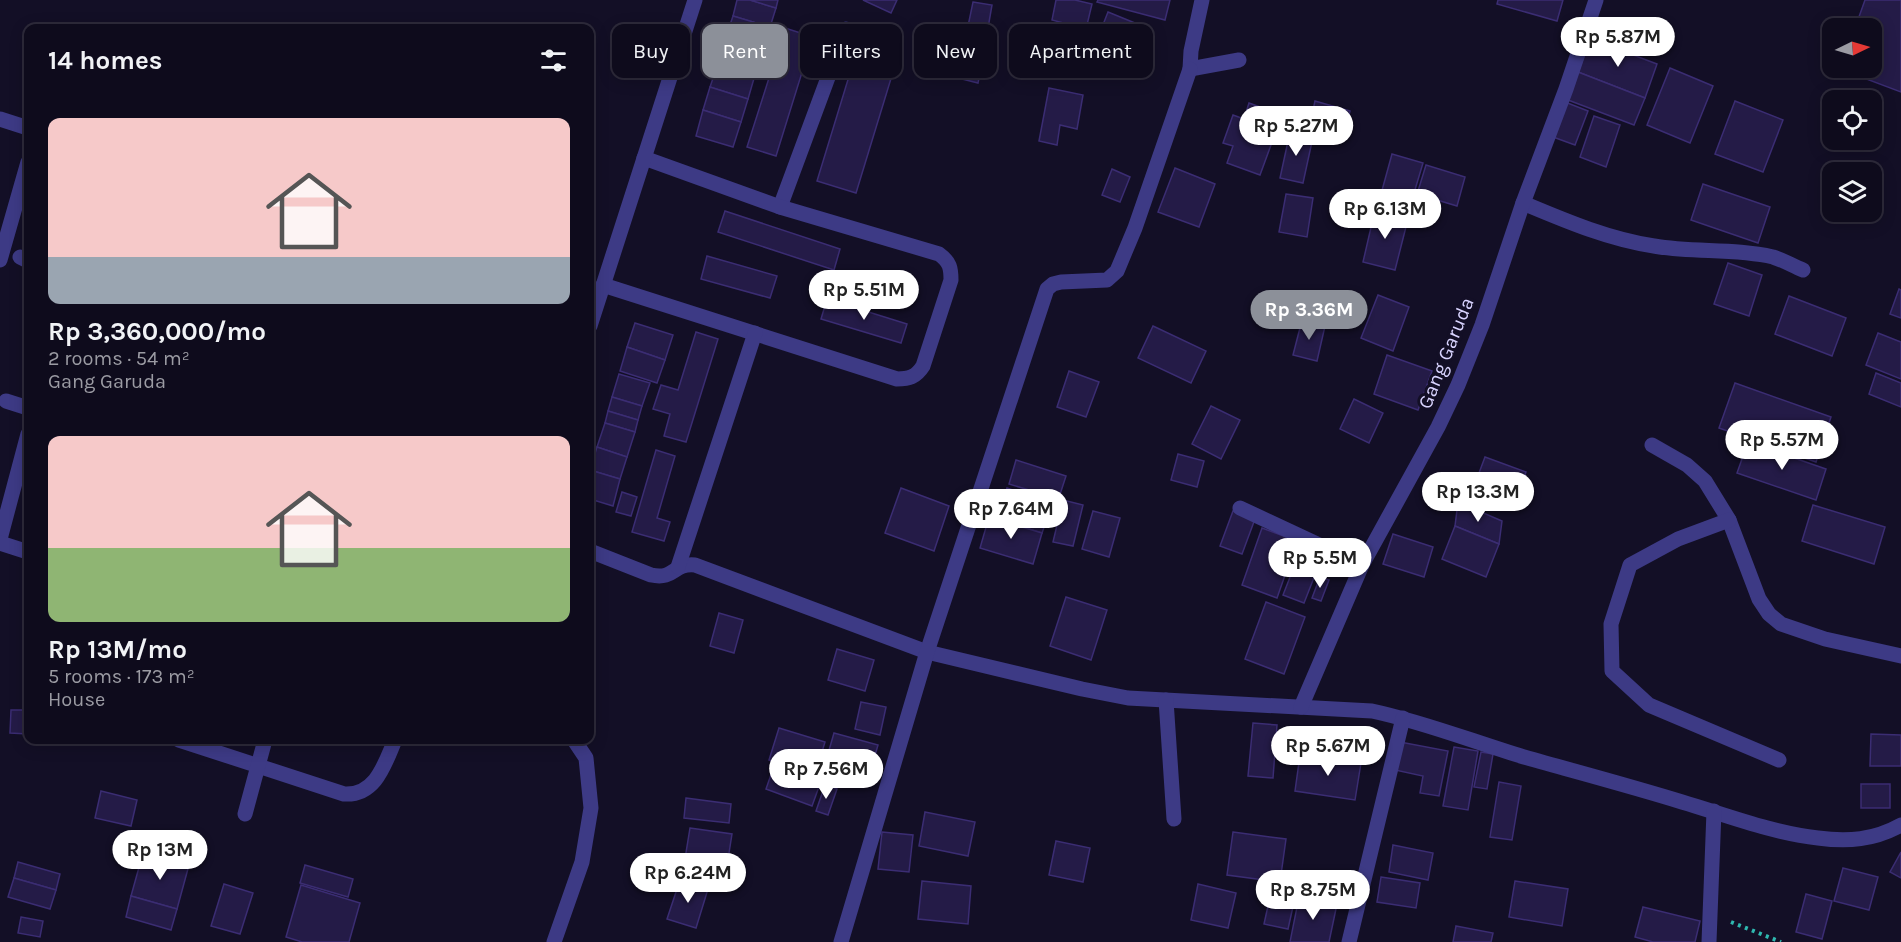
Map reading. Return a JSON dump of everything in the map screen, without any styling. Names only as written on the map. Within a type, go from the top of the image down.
[{"type":"street","points":[[594,313],[695,0]]},
{"type":"street","points":[[841,942],[927,652],[1047,289],[1061,282],[1107,280],[1117,271],[1135,228],[1190,69],[1191,51],[1202,0]]},
{"type":"street","name":"Gang Garuda","points":[[1300,706],[1362,565],[1438,427],[1458,385],[1482,325],[1596,0]]},
{"type":"street","points":[[1190,69],[1239,60]]},
{"type":"street","points":[[780,207],[828,78]]},
{"type":"street","points":[[0,119],[24,127]]},
{"type":"street","points":[[603,285],[897,379],[911,378],[918,374],[923,366],[951,280],[951,267],[939,254],[780,207],[644,158]]},
{"type":"street","points":[[0,260],[24,176]]},
{"type":"street","points":[[1523,203],[1597,233],[1622,240],[1679,250],[1743,253],[1775,258],[1803,270]]},
{"type":"street","points":[[678,567],[755,333]]},
{"type":"street","points":[[6,401],[24,407]]},
{"type":"street","points":[[1652,446],[1687,465],[1705,481],[1729,520],[1759,599],[1769,614],[1781,624],[1825,639],[1901,656]]},
{"type":"street","points":[[24,449],[0,541],[24,550]]},
{"type":"street","points":[[1240,508],[1362,565]]},
{"type":"street","points":[[1729,520],[1678,539],[1630,565],[1611,624],[1612,671],[1649,705],[1779,760]]},
{"type":"street","points":[[594,553],[661,577],[668,576],[678,567],[687,564],[695,565],[927,652],[1082,689],[1128,698],[1372,711],[1403,718],[1526,757],[1791,834],[1842,840],[1884,834],[1901,825]]},
{"type":"street","points":[[1166,700],[1174,819]]},
{"type":"street","points":[[1349,942],[1403,718]]},
{"type":"street","points":[[192,744],[344,794],[353,794],[367,789],[377,778],[394,744]]},
{"type":"street","points":[[245,814],[264,744]]},
{"type":"street","points":[[554,942],[582,862],[591,808],[586,758],[577,744]]},
{"type":"street","points":[[1709,942],[1714,811]]},
{"type":"path","points":[[1710,912],[1781,942]]},
{"type":"building","points":[[737,0],[750,0],[776,8],[771,24],[760,24],[733,16]]},
{"type":"building","points":[[750,0],[778,0],[776,8]]},
{"type":"building","points":[[863,0],[897,0],[891,13]]},
{"type":"building","points":[[1056,0],[1075,0],[1092,4],[1087,24],[1067,24],[1052,20]]},
{"type":"building","points":[[1098,0],[1170,0],[1165,20],[1097,2]]},
{"type":"building","points":[[1498,0],[1563,0],[1557,21],[1497,4]]},
{"type":"building","points":[[1865,0],[1901,0],[1901,92],[1864,78],[1882,78],[1882,18],[1859,18]]},
{"type":"building","points":[[973,2],[992,5],[989,24],[968,24]]},
{"type":"building","points":[[1108,12],[1137,24],[1103,24]]},
{"type":"building","points":[[733,16],[760,24],[730,24]]},
{"type":"building","points":[[788,29],[800,33],[800,78],[776,156],[747,147],[769,78],[788,78]]},
{"type":"building","points":[[1591,39],[1657,64],[1645,98],[1578,72]]},
{"type":"building","points":[[1670,68],[1713,86],[1690,143],[1647,125]]},
{"type":"building","points":[[1578,72],[1645,98],[1634,125],[1568,100]]},
{"type":"building","points":[[713,78],[754,78],[748,99],[710,87]]},
{"type":"building","points":[[848,78],[891,78],[856,193],[817,181]]},
{"type":"building","points":[[958,78],[979,78],[978,83]]},
{"type":"building","points":[[710,87],[748,99],[741,122],[703,110]]},
{"type":"building","points":[[1049,88],[1083,95],[1077,129],[1060,125],[1057,145],[1039,141]]},
{"type":"building","points":[[1315,101],[1350,111],[1342,142],[1308,133]]},
{"type":"building","points":[[1735,101],[1783,120],[1763,172],[1715,154]]},
{"type":"building","points":[[1565,102],[1588,111],[1575,145],[1553,137]]},
{"type":"building","points":[[1249,103],[1282,115],[1260,175],[1227,163],[1233,146],[1223,143],[1233,115],[1244,119]]},
{"type":"building","points":[[703,110],[741,122],[733,147],[696,136]]},
{"type":"building","points":[[1594,116],[1620,125],[1606,167],[1580,157]]},
{"type":"building","points":[[1290,132],[1313,137],[1303,183],[1280,178]]},
{"type":"building","points":[[1392,154],[1423,163],[1411,203],[1381,194]]},
{"type":"building","points":[[1426,165],[1465,177],[1457,206],[1437,200],[1434,210],[1414,204]]},
{"type":"building","points":[[1175,168],[1215,184],[1199,227],[1158,212]]},
{"type":"building","points":[[1112,169],[1130,177],[1120,202],[1102,195]]},
{"type":"building","points":[[1703,184],[1770,207],[1758,243],[1691,220]]},
{"type":"building","points":[[1286,194],[1313,198],[1307,237],[1279,232]]},
{"type":"building","points":[[1375,210],[1408,219],[1395,270],[1363,262]]},
{"type":"building","points":[[725,211],[840,249],[834,270],[718,232]]},
{"type":"building","points":[[707,256],[777,276],[770,298],[701,279]]},
{"type":"building","points":[[1728,263],[1762,275],[1749,316],[1714,304]]},
{"type":"building","points":[[1899,289],[1901,290],[1901,318],[1890,314]]},
{"type":"building","points":[[1378,295],[1409,307],[1393,351],[1361,338]]},
{"type":"building","points":[[1789,296],[1846,318],[1832,356],[1775,334]]},
{"type":"building","points":[[827,299],[907,324],[901,343],[821,319]]},
{"type":"building","points":[[1302,320],[1325,326],[1317,361],[1293,355]]},
{"type":"building","points":[[635,323],[673,335],[665,360],[627,347]]},
{"type":"building","points":[[1153,326],[1206,351],[1191,383],[1138,358]]},
{"type":"building","points":[[696,332],[718,339],[686,442],[664,436],[670,414],[653,409],[661,385],[678,390]]},
{"type":"building","points":[[1878,333],[1901,342],[1901,379],[1866,365]]},
{"type":"building","points":[[627,347],[665,360],[657,383],[620,371]]},
{"type":"building","points":[[1387,355],[1432,371],[1418,410],[1374,394]]},
{"type":"building","points":[[1069,371],[1099,382],[1086,417],[1057,407]]},
{"type":"building","points":[[1876,373],[1901,383],[1901,407],[1869,394]]},
{"type":"building","points":[[619,374],[650,383],[642,406],[612,397]]},
{"type":"building","points":[[1735,383],[1831,417],[1816,462],[1719,428]]},
{"type":"building","points":[[612,397],[642,406],[638,420],[608,411]]},
{"type":"building","points":[[1354,399],[1383,413],[1369,443],[1340,429]]},
{"type":"building","points":[[1211,406],[1240,420],[1221,459],[1192,444]]},
{"type":"building","points":[[608,411],[638,420],[635,432],[605,423]]},
{"type":"building","points":[[605,423],[635,432],[627,457],[597,447]]},
{"type":"building","points":[[1748,442],[1826,469],[1816,500],[1737,473]]},
{"type":"building","points":[[597,447],[627,457],[620,479],[594,471]]},
{"type":"building","points":[[656,450],[675,456],[657,518],[670,522],[664,541],[632,532]]},
{"type":"building","points":[[1178,454],[1204,461],[1197,487],[1171,480]]},
{"type":"building","points":[[1485,457],[1526,472],[1515,504],[1473,489]]},
{"type":"building","points":[[1016,460],[1066,476],[1052,519],[1002,502],[1007,488],[1037,498],[1039,493],[1009,484]]},
{"type":"building","points":[[594,471],[620,479],[613,506],[594,500]]},
{"type":"building","points":[[901,488],[949,506],[934,551],[885,533]]},
{"type":"building","points":[[622,492],[637,497],[631,516],[616,512]]},
{"type":"building","points":[[1063,500],[1083,505],[1073,546],[1053,542]]},
{"type":"building","points":[[1458,502],[1502,521],[1499,544],[1455,526]]},
{"type":"building","points":[[994,503],[1047,519],[1042,533],[989,517]]},
{"type":"building","points":[[1813,505],[1885,527],[1874,564],[1802,541]]},
{"type":"building","points":[[1093,511],[1120,518],[1109,557],[1082,549]]},
{"type":"building","points":[[1233,511],[1255,519],[1242,554],[1220,546]]},
{"type":"building","points":[[989,517],[1042,533],[1033,564],[980,548]]},
{"type":"building","points":[[1455,526],[1499,544],[1486,577],[1442,559]]},
{"type":"building","points":[[1262,528],[1297,541],[1277,598],[1242,585]]},
{"type":"building","points":[[1393,534],[1433,547],[1424,577],[1383,564]]},
{"type":"building","points":[[1294,567],[1315,575],[1304,603],[1283,595]]},
{"type":"building","points":[[1320,577],[1329,580],[1321,601],[1312,598]]},
{"type":"building","points":[[1066,597],[1107,610],[1091,660],[1050,646]]},
{"type":"building","points":[[1266,602],[1305,617],[1284,674],[1245,659]]},
{"type":"building","points":[[719,613],[743,620],[734,653],[710,646]]},
{"type":"building","points":[[837,649],[874,660],[865,691],[828,680]]},
{"type":"building","points":[[861,702],[886,707],[880,735],[855,729]]},
{"type":"building","points":[[11,710],[24,710],[24,734],[10,733]]},
{"type":"building","points":[[1253,723],[1277,725],[1273,778],[1248,776]]},
{"type":"building","points":[[779,728],[825,742],[815,775],[769,760]]},
{"type":"building","points":[[834,733],[878,745],[869,776],[825,764]]},
{"type":"building","points":[[1871,734],[1901,735],[1901,766],[1870,766]]},
{"type":"building","points":[[1400,742],[1448,751],[1439,796],[1420,793],[1423,776],[1395,770]]},
{"type":"building","points":[[1454,747],[1478,751],[1468,810],[1443,806]]},
{"type":"building","points":[[1481,752],[1493,754],[1487,789],[1474,787]]},
{"type":"building","points":[[1300,755],[1361,763],[1355,800],[1295,791]]},
{"type":"building","points":[[774,766],[820,784],[812,806],[766,789]]},
{"type":"building","points":[[1499,782],[1521,786],[1512,840],[1490,837]]},
{"type":"building","points":[[1861,784],[1890,784],[1890,808],[1861,808]]},
{"type":"building","points":[[825,785],[837,789],[828,815],[816,811]]},
{"type":"building","points":[[101,791],[137,800],[131,826],[95,818]]},
{"type":"building","points":[[686,798],[731,804],[729,823],[684,818]]},
{"type":"building","points":[[925,812],[975,822],[968,856],[919,846]]},
{"type":"building","points":[[690,828],[732,834],[726,872],[684,865]]},
{"type":"building","points":[[882,832],[913,835],[909,872],[878,869]]},
{"type":"building","points":[[1233,832],[1286,839],[1280,882],[1227,875]]},
{"type":"building","points":[[1056,841],[1090,848],[1083,882],[1049,875]]},
{"type":"building","points":[[1393,845],[1433,853],[1428,880],[1389,872]]},
{"type":"building","points":[[1901,852],[1901,878],[1890,872]]},
{"type":"building","points":[[143,853],[189,865],[177,909],[131,896]]},
{"type":"building","points":[[18,862],[60,874],[56,890],[14,878]]},
{"type":"building","points":[[305,865],[353,879],[348,897],[300,883]]},
{"type":"building","points":[[1843,868],[1878,877],[1869,910],[1834,901]]},
{"type":"building","points":[[1381,877],[1420,883],[1416,908],[1377,902]]},
{"type":"building","points":[[14,878],[56,890],[50,909],[8,897]]},
{"type":"building","points":[[680,880],[708,889],[696,928],[667,919]]},
{"type":"building","points":[[922,881],[971,886],[968,924],[918,919]]},
{"type":"building","points":[[1515,881],[1568,889],[1562,926],[1509,917]]},
{"type":"building","points":[[224,884],[253,893],[240,934],[211,926]]},
{"type":"building","points":[[1198,884],[1236,893],[1228,928],[1191,920]]},
{"type":"building","points":[[301,885],[360,903],[349,942],[302,942],[286,937]]},
{"type":"building","points":[[1272,888],[1296,893],[1288,929],[1264,924]]},
{"type":"building","points":[[1806,894],[1832,901],[1822,939],[1796,932]]},
{"type":"building","points":[[131,896],[177,909],[171,930],[126,917]]},
{"type":"building","points":[[1299,897],[1337,904],[1329,942],[1290,942]]},
{"type":"building","points":[[1643,907],[1700,921],[1695,942],[1653,942],[1635,937]]},
{"type":"building","points":[[21,917],[43,921],[40,937],[18,933]]},
{"type":"building","points":[[1456,926],[1493,933],[1491,942],[1453,942]]}]
